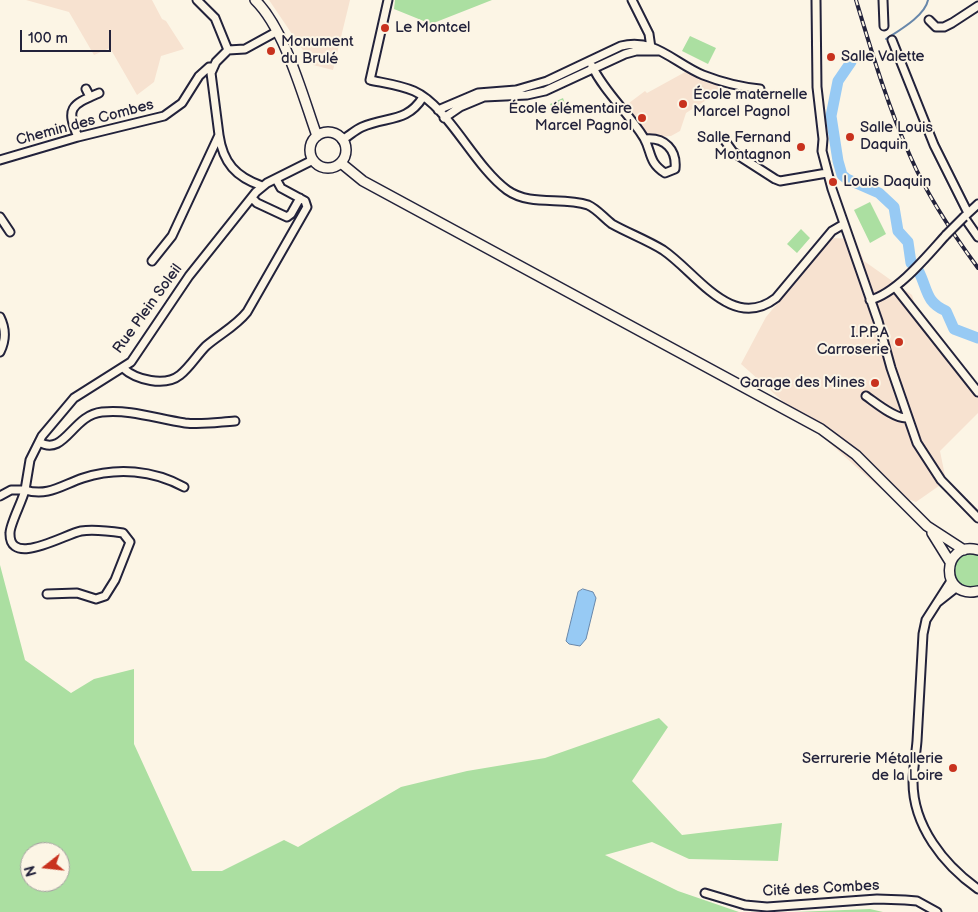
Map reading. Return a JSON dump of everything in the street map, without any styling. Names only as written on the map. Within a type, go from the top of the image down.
[{"type":"main road","points":[[255,0],[276,32],[291,63],[317,136]]},
{"type":"main road","points":[[324,133],[332,133],[342,140],[346,152],[341,163],[334,167],[326,168],[319,166],[313,160],[310,149],[317,136],[324,133]]},
{"type":"main road","points":[[341,163],[363,181],[821,429],[856,455],[927,526],[964,550]]},
{"type":"main road","points":[[927,526],[950,562]]},
{"type":"main road","points":[[978,550],[958,552],[950,562],[949,575],[954,584],[973,591],[978,598]]},
{"type":"street","points":[[197,0],[215,18],[228,50],[245,49],[276,32]]},
{"type":"street","points":[[388,0],[370,80],[414,91],[424,96],[438,110],[486,169],[507,189],[533,200],[575,202],[591,206],[611,223],[663,250],[726,302],[743,309],[756,309],[767,305],[776,298],[832,230],[844,224]]},
{"type":"street","points":[[816,0],[817,87],[823,139],[822,151],[827,173],[883,337],[907,418],[917,443],[933,471],[978,518]]},
{"type":"street","points":[[883,0],[884,26]]},
{"type":"street","points":[[633,2],[649,34],[651,48]]},
{"type":"street","points":[[929,20],[940,27],[952,23],[978,6]]},
{"type":"street","points":[[892,40],[934,145],[978,237]]},
{"type":"street","points":[[438,110],[478,93],[526,88],[634,42],[662,52],[702,74],[730,84],[760,89]]},
{"type":"street","points":[[444,118],[460,107],[484,97],[527,95],[545,91],[625,54],[651,48]]},
{"type":"street","name":"Chemin des Combes","points":[[0,160],[78,137],[164,116],[182,103],[199,76],[209,67],[214,67],[228,50]]},
{"type":"street","points":[[589,61],[601,85],[645,139],[649,154],[658,168],[665,173],[675,169],[676,159],[673,150],[660,140],[645,139]]},
{"type":"street","points":[[214,67],[212,81],[220,146],[229,166],[238,175],[262,186]]},
{"type":"street","points":[[86,89],[90,97]]},
{"type":"street","points":[[78,137],[70,119],[72,109],[75,105],[99,93]]},
{"type":"street","points":[[342,140],[362,127],[402,117],[416,108],[424,96]]},
{"type":"street","points":[[152,261],[172,236],[219,135]]},
{"type":"street","points":[[725,141],[733,152],[780,181],[827,173]]},
{"type":"street","name":"Rue Plein Soleil","points":[[46,594],[77,593],[96,599],[105,596],[116,580],[130,542],[123,533],[88,530],[72,533],[31,549],[16,548],[10,534],[25,490],[30,460],[39,442],[74,398],[131,362],[189,276],[262,186],[313,160]]},
{"type":"street","points":[[123,368],[128,373],[143,379],[160,381],[175,378],[184,371],[204,348],[239,322],[247,312],[306,208],[305,201],[281,188],[276,179]]},
{"type":"street","points":[[252,198],[257,203],[287,217],[291,214],[300,198]]},
{"type":"street","points":[[870,300],[884,295],[895,287],[978,204]]},
{"type":"street","points":[[0,217],[10,232]]},
{"type":"street","points":[[895,287],[978,392]]},
{"type":"street","points":[[0,317],[5,329],[5,339],[0,352]]},
{"type":"street","points":[[866,396],[885,410],[902,418],[907,418]]},
{"type":"street","points":[[39,442],[47,447],[54,446],[83,418],[102,412],[139,413],[191,424],[235,421]]},
{"type":"street","points":[[0,496],[11,490],[25,490],[36,493],[52,491],[87,477],[122,471],[160,477],[184,487]]},
{"type":"street","points":[[954,584],[937,602],[926,620],[923,634],[913,782],[914,798],[918,816],[927,834],[947,863],[978,889]]},
{"type":"street","name":"Cité des Combes","points":[[705,893],[745,905],[767,907],[877,899],[905,900],[917,901],[937,912]]},
{"type":"shaded area","points":[[26,0],[152,0],[162,19],[166,21],[184,49],[161,56],[154,82],[137,95],[110,48],[94,55],[69,12]]},
{"type":"shaded area","points":[[269,0],[350,0],[333,70],[313,65]]},
{"type":"shaded area","points":[[687,71],[717,84],[719,92],[686,113],[680,131],[671,136],[658,137],[645,133],[635,120],[629,103],[645,91],[647,93]]},
{"type":"shaded area","points":[[832,238],[855,239],[864,261],[912,295],[915,305],[978,386],[978,413],[940,451],[946,481],[916,502],[881,489],[741,364],[766,317]]},
{"type":"green space","points":[[395,0],[492,0],[431,24],[394,9]]},
{"type":"green space","points":[[690,36],[716,48],[708,64],[682,51]]},
{"type":"green space","points":[[563,98],[567,110],[555,115],[550,104]]},
{"type":"green space","points":[[870,202],[886,234],[870,243],[854,210]]},
{"type":"green space","points":[[801,229],[810,238],[797,253],[787,244]]},
{"type":"green space","points":[[965,553],[978,554],[978,588],[970,589],[955,581],[954,565]]},
{"type":"green space","points":[[0,565],[25,660],[71,693],[94,679],[134,669],[134,744],[192,871],[222,871],[284,840],[298,847],[401,787],[467,771],[545,758],[659,718],[668,727],[632,781],[682,835],[782,823],[778,861],[689,859],[652,842],[605,855],[678,891],[739,912],[0,912]]},
{"type":"green space","points":[[870,909],[883,912],[794,912]]},
{"type":"water","points":[[583,589],[593,592],[596,598],[586,639],[580,646],[569,644],[566,641],[578,592]]},
{"type":"waterway","points":[[886,39],[917,17],[926,6],[928,0]]},
{"type":"waterway","points":[[851,62],[838,81],[831,116],[842,175],[879,193],[894,207],[898,231],[908,242],[911,263]]},
{"type":"waterway","points":[[918,270],[931,299],[946,311],[954,329],[978,338]]},
{"type":"railway","points":[[856,0],[874,60],[911,158],[941,215],[978,268]]},
{"type":"place","name":"Le Montcel","points":[[385,28]]},
{"type":"place","name":"Monument du Brulé","points":[[271,51]]},
{"type":"place","name":"Salle Valette","points":[[831,57]]},
{"type":"place","name":"École maternelle Marcel Pagnol","points":[[683,104]]},
{"type":"place","name":"École élémentaire Marcel Pagnol","points":[[642,118]]},
{"type":"place","name":"Salle Louis Daquin","points":[[850,137]]},
{"type":"place","name":"Salle Fernand Montagnon","points":[[801,147]]},
{"type":"place","name":"Louis Daquin","points":[[833,182]]},
{"type":"place","name":"I.P.P.A Carroserie","points":[[899,342]]},
{"type":"place","name":"Garage des Mines","points":[[875,383]]},
{"type":"place","name":"Serrurerie Métallerie de la Loire","points":[[953,768]]}]
